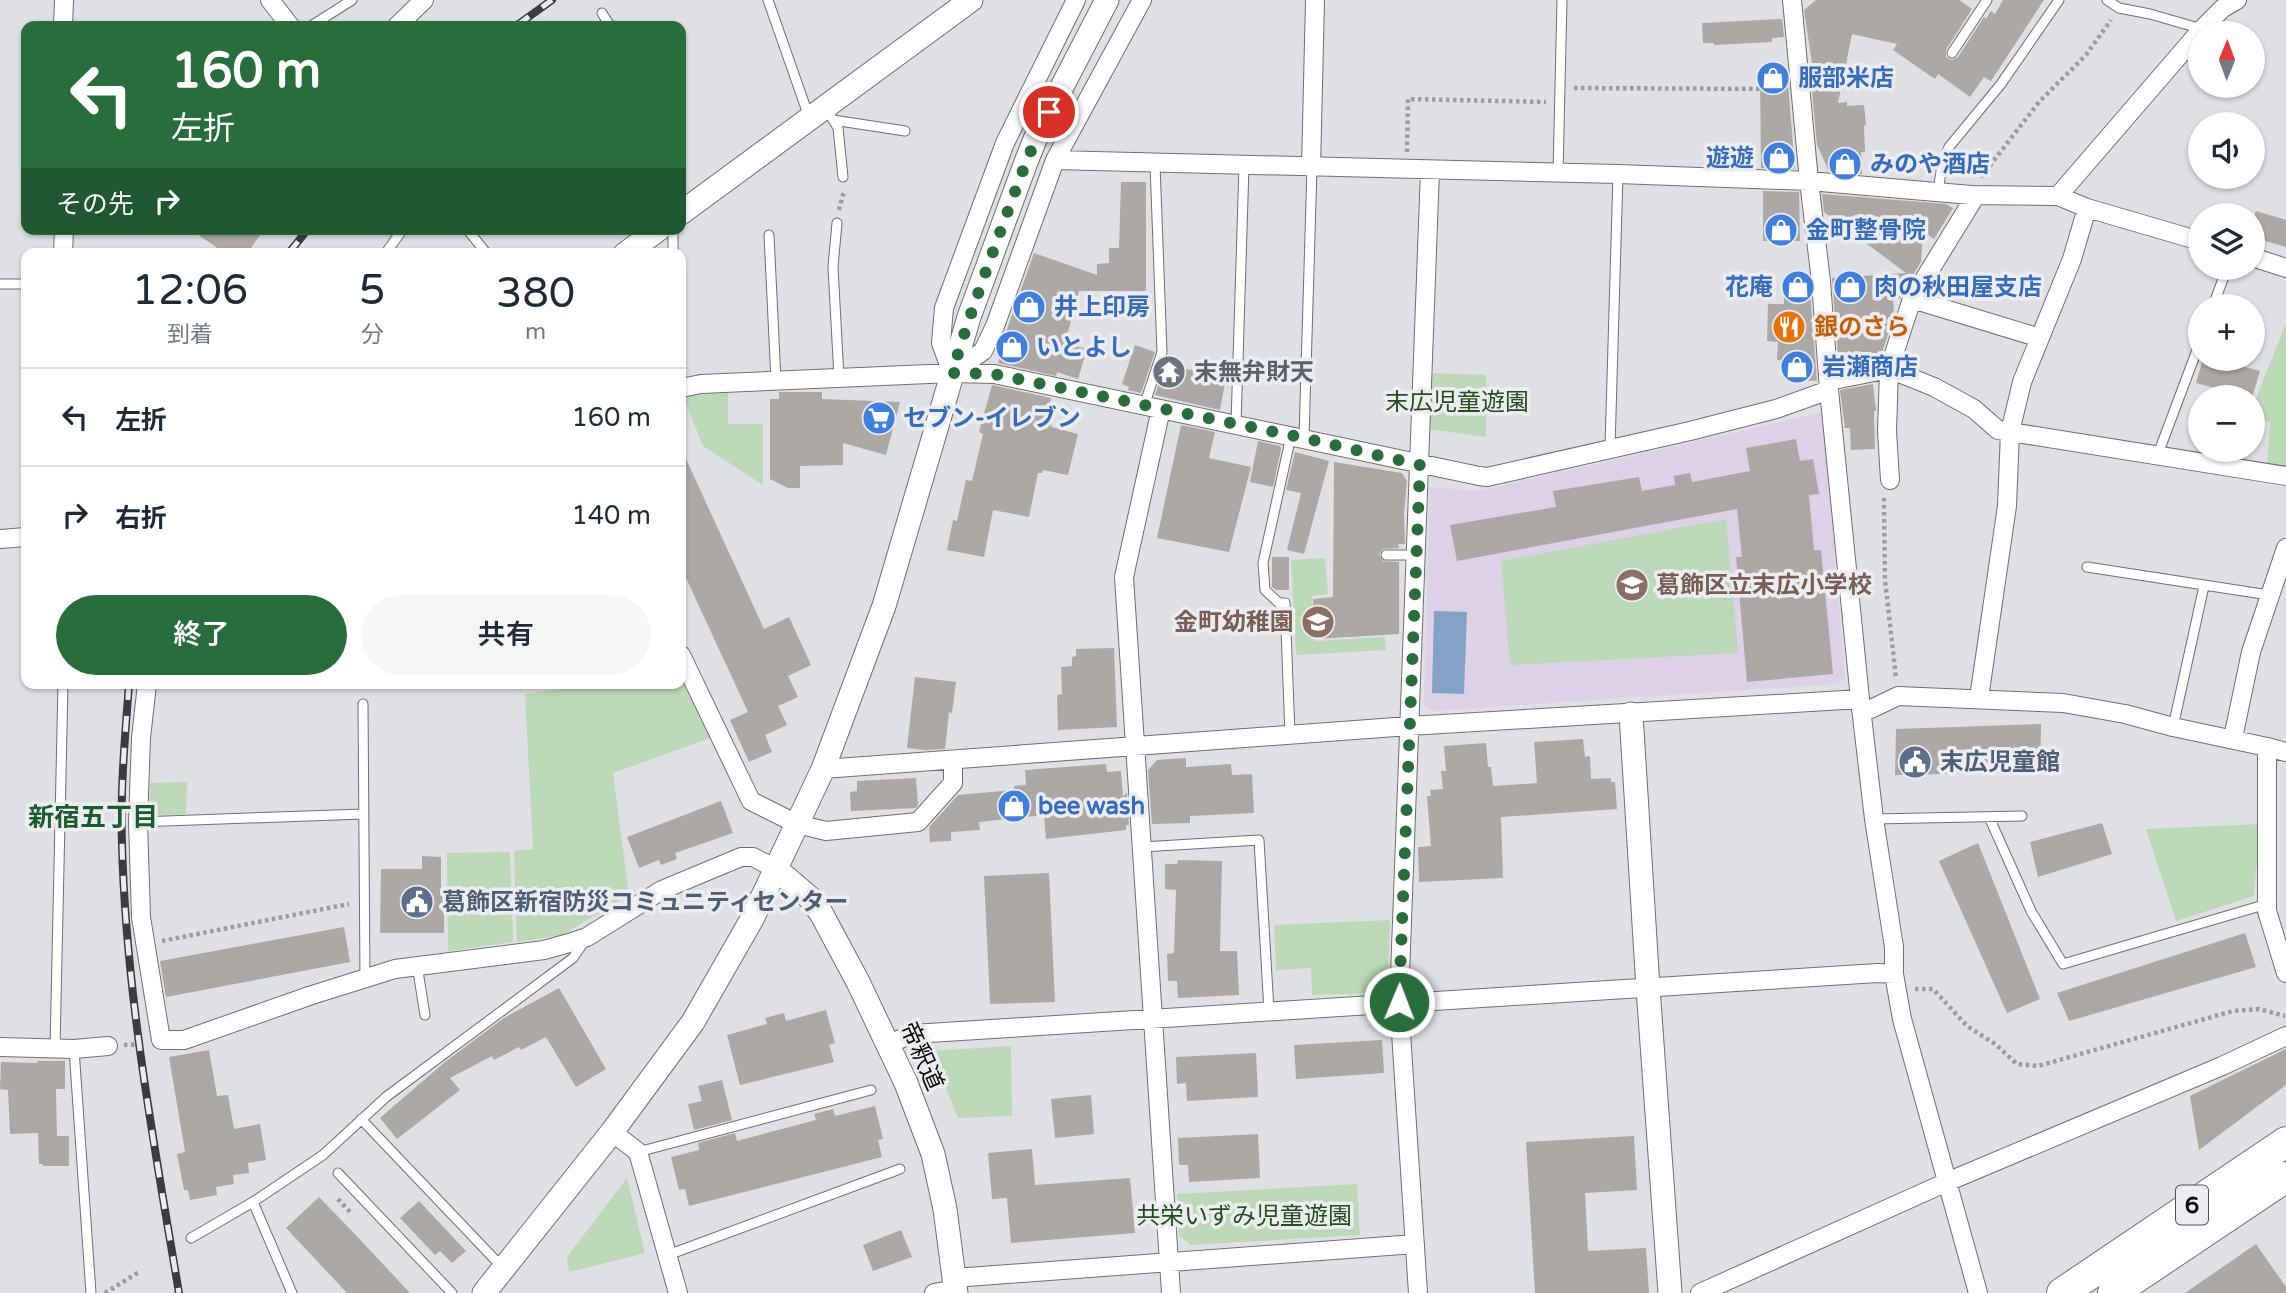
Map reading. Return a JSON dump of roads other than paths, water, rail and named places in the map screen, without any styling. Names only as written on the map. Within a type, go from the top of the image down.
[{"type":"highway","name":"6","points":[[2063,1293],[2286,1142]]},
{"type":"highway","name":"6","points":[[2113,1293],[2286,1177]]},
{"type":"street","points":[[63,21],[64,0]]},
{"type":"street","points":[[270,0],[286,21]]},
{"type":"street","points":[[402,21],[424,0]]},
{"type":"street","points":[[686,210],[822,115],[971,0]]},
{"type":"street","points":[[952,373],[941,342],[944,308],[1005,142],[1076,0]]},
{"type":"street","points":[[484,1293],[612,1132],[693,1022],[776,869],[822,769],[884,606],[969,317],[1036,137],[1107,0]]},
{"type":"street","points":[[952,373],[983,351],[1055,160],[1142,0]]},
{"type":"street","points":[[1311,167],[1315,0]]},
{"type":"street","points":[[1792,0],[1861,704],[1874,819],[1894,947],[1895,981],[1902,1019],[1978,1293]]},
{"type":"street","points":[[2210,21],[2223,8],[2237,0]]},
{"type":"street","points":[[2057,196],[2188,45]]},
{"type":"street","points":[[1055,160],[1618,174],[1809,181],[1974,195],[2057,196],[2087,208],[2188,237]]},
{"type":"street","points":[[1418,1293],[1399,1002],[1430,170]]},
{"type":"street","points":[[1887,488],[1889,369],[1912,299],[1974,195]]},
{"type":"street","points":[[1979,698],[2007,506],[2010,432],[2022,382],[2072,259],[2087,208]]},
{"type":"street","points":[[633,248],[651,235]]},
{"type":"street","points":[[2265,261],[2286,268]]},
{"type":"street","points":[[1912,299],[2040,338]]},
{"type":"street","points":[[686,386],[952,373],[994,374],[1487,477],[1776,409],[1829,385],[1889,369],[1934,387],[1974,409],[1998,430],[2286,476]]},
{"type":"street","points":[[1152,407],[1124,577],[1171,1293]]},
{"type":"street","points":[[0,538],[21,537]]},
{"type":"street","points":[[2233,738],[2251,652],[2286,548]]},
{"type":"street","points":[[686,665],[751,801],[797,824],[826,831],[918,822],[953,783],[953,760]]},
{"type":"street","points":[[146,689],[141,738],[138,822],[144,945],[161,1040],[184,1040],[395,969],[544,950],[587,937],[662,890],[741,857],[753,857],[776,869]]},
{"type":"street","points":[[822,769],[1290,734],[1631,713],[1861,704],[1871,709],[1898,696],[2063,703],[2125,714],[2286,752]]},
{"type":"street","points":[[1631,713],[1670,1293]]},
{"type":"street","points":[[2267,747],[2267,911],[2286,973]]},
{"type":"street","name":"帝釈道","points":[[776,869],[810,898],[821,913],[888,1044],[921,1119],[933,1154],[945,1209],[950,1288]]},
{"type":"street","points":[[888,1044],[912,1034],[1878,972],[1895,981]]},
{"type":"street","points":[[1700,1293],[1947,1182],[2222,1066],[2286,1036]]},
{"type":"street","points":[[0,1046],[108,1046]]},
{"type":"street","points":[[612,1132],[638,1152],[678,1293]]},
{"type":"street","points":[[950,1288],[1169,1264],[1415,1244]]},
{"type":"lane","points":[[319,21],[352,0]]},
{"type":"lane","points":[[768,0],[822,115],[838,128],[843,177]]},
{"type":"lane","points":[[1558,173],[1562,0]]},
{"type":"lane","points":[[1952,53],[1986,0]]},
{"type":"lane","points":[[1938,192],[1942,164],[1949,147],[2001,84],[2059,0]]},
{"type":"lane","points":[[2107,0],[2119,8],[2150,13],[2188,25]]},
{"type":"lane","points":[[602,13],[607,21]]},
{"type":"lane","points":[[822,115],[905,131]]},
{"type":"lane","points":[[1152,407],[1161,352],[1156,164]]},
{"type":"lane","points":[[1236,424],[1244,166]]},
{"type":"lane","points":[[1290,734],[1285,603],[1279,603],[1265,590],[1263,563],[1298,437],[1311,167]]},
{"type":"lane","points":[[1610,449],[1618,174]]},
{"type":"lane","points":[[837,223],[833,267],[839,379]]},
{"type":"lane","points":[[769,234],[776,381]]},
{"type":"lane","points":[[0,284],[21,284]]},
{"type":"lane","points":[[2158,454],[2189,371]]},
{"type":"lane","points":[[1386,555],[1417,555]]},
{"type":"lane","points":[[2087,567],[2269,594]]},
{"type":"lane","points":[[2173,727],[2204,586]]},
{"type":"lane","points":[[63,689],[64,1048],[91,1293]]},
{"type":"lane","points":[[363,704],[365,979]]},
{"type":"lane","points":[[138,822],[363,814]]},
{"type":"lane","points":[[1874,819],[2022,816]]},
{"type":"lane","points":[[1989,817],[2031,911],[2063,964],[2267,904]]},
{"type":"lane","points":[[1140,847],[1259,841],[1269,1011]]},
{"type":"lane","points":[[191,1238],[253,1202],[323,1155],[386,1097],[573,958],[587,937]]},
{"type":"lane","points":[[417,965],[425,1015]]},
{"type":"lane","points":[[638,1152],[871,1090]]},
{"type":"lane","points":[[361,1119],[503,1269]]},
{"type":"lane","points":[[668,1255],[900,1170]]},
{"type":"lane","points":[[338,1173],[452,1293]]},
{"type":"lane","points":[[253,1202],[292,1293]]},
{"type":"water","points":[[1434,611],[1467,612],[1464,694],[1432,693]]},
{"type":"railway","points":[[523,21],[552,0]]},
{"type":"railway","points":[[293,248],[303,235]]},
{"type":"railway","points":[[129,689],[122,824],[129,957],[143,1069],[179,1293]]},
{"type":"place","name":"服部米店","points":[[1773,78]]},
{"type":"place","name":"遊遊","points":[[1779,158]]},
{"type":"place","name":"みのや酒店","points":[[1845,164]]},
{"type":"place","name":"金町整骨院","points":[[1781,230]]},
{"type":"place","name":"花庵","points":[[1798,287]]},
{"type":"place","name":"肉の秋田屋支店","points":[[1850,287]]},
{"type":"place","name":"井上印房","points":[[1029,307]]},
{"type":"place","name":"銀のさら","points":[[1789,327]]},
{"type":"place","name":"いとよし","points":[[1012,347]]},
{"type":"place","name":"岩瀬商店","points":[[1797,367]]},
{"type":"place","name":"末無弁財天","points":[[1169,372]]},
{"type":"place","name":"セブン-イレブン","points":[[879,418]]},
{"type":"place","name":"葛飾区立末広小学校","points":[[1632,585]]},
{"type":"place","name":"金町幼稚園","points":[[1318,622]]},
{"type":"place","name":"末広児童館","points":[[1915,762]]},
{"type":"place","name":"bee wash","points":[[1014,806]]},
{"type":"place","name":"葛飾区新宿防災コミュニティセンター","points":[[417,902]]},
{"type":"district","name":"新宿五丁目","points":[[93,817]]},
{"type":"park label","name":"末広児童遊園","points":[[1457,402]]},
{"type":"park label","name":"共栄いずみ児童遊園","points":[[1244,1216]]}]
